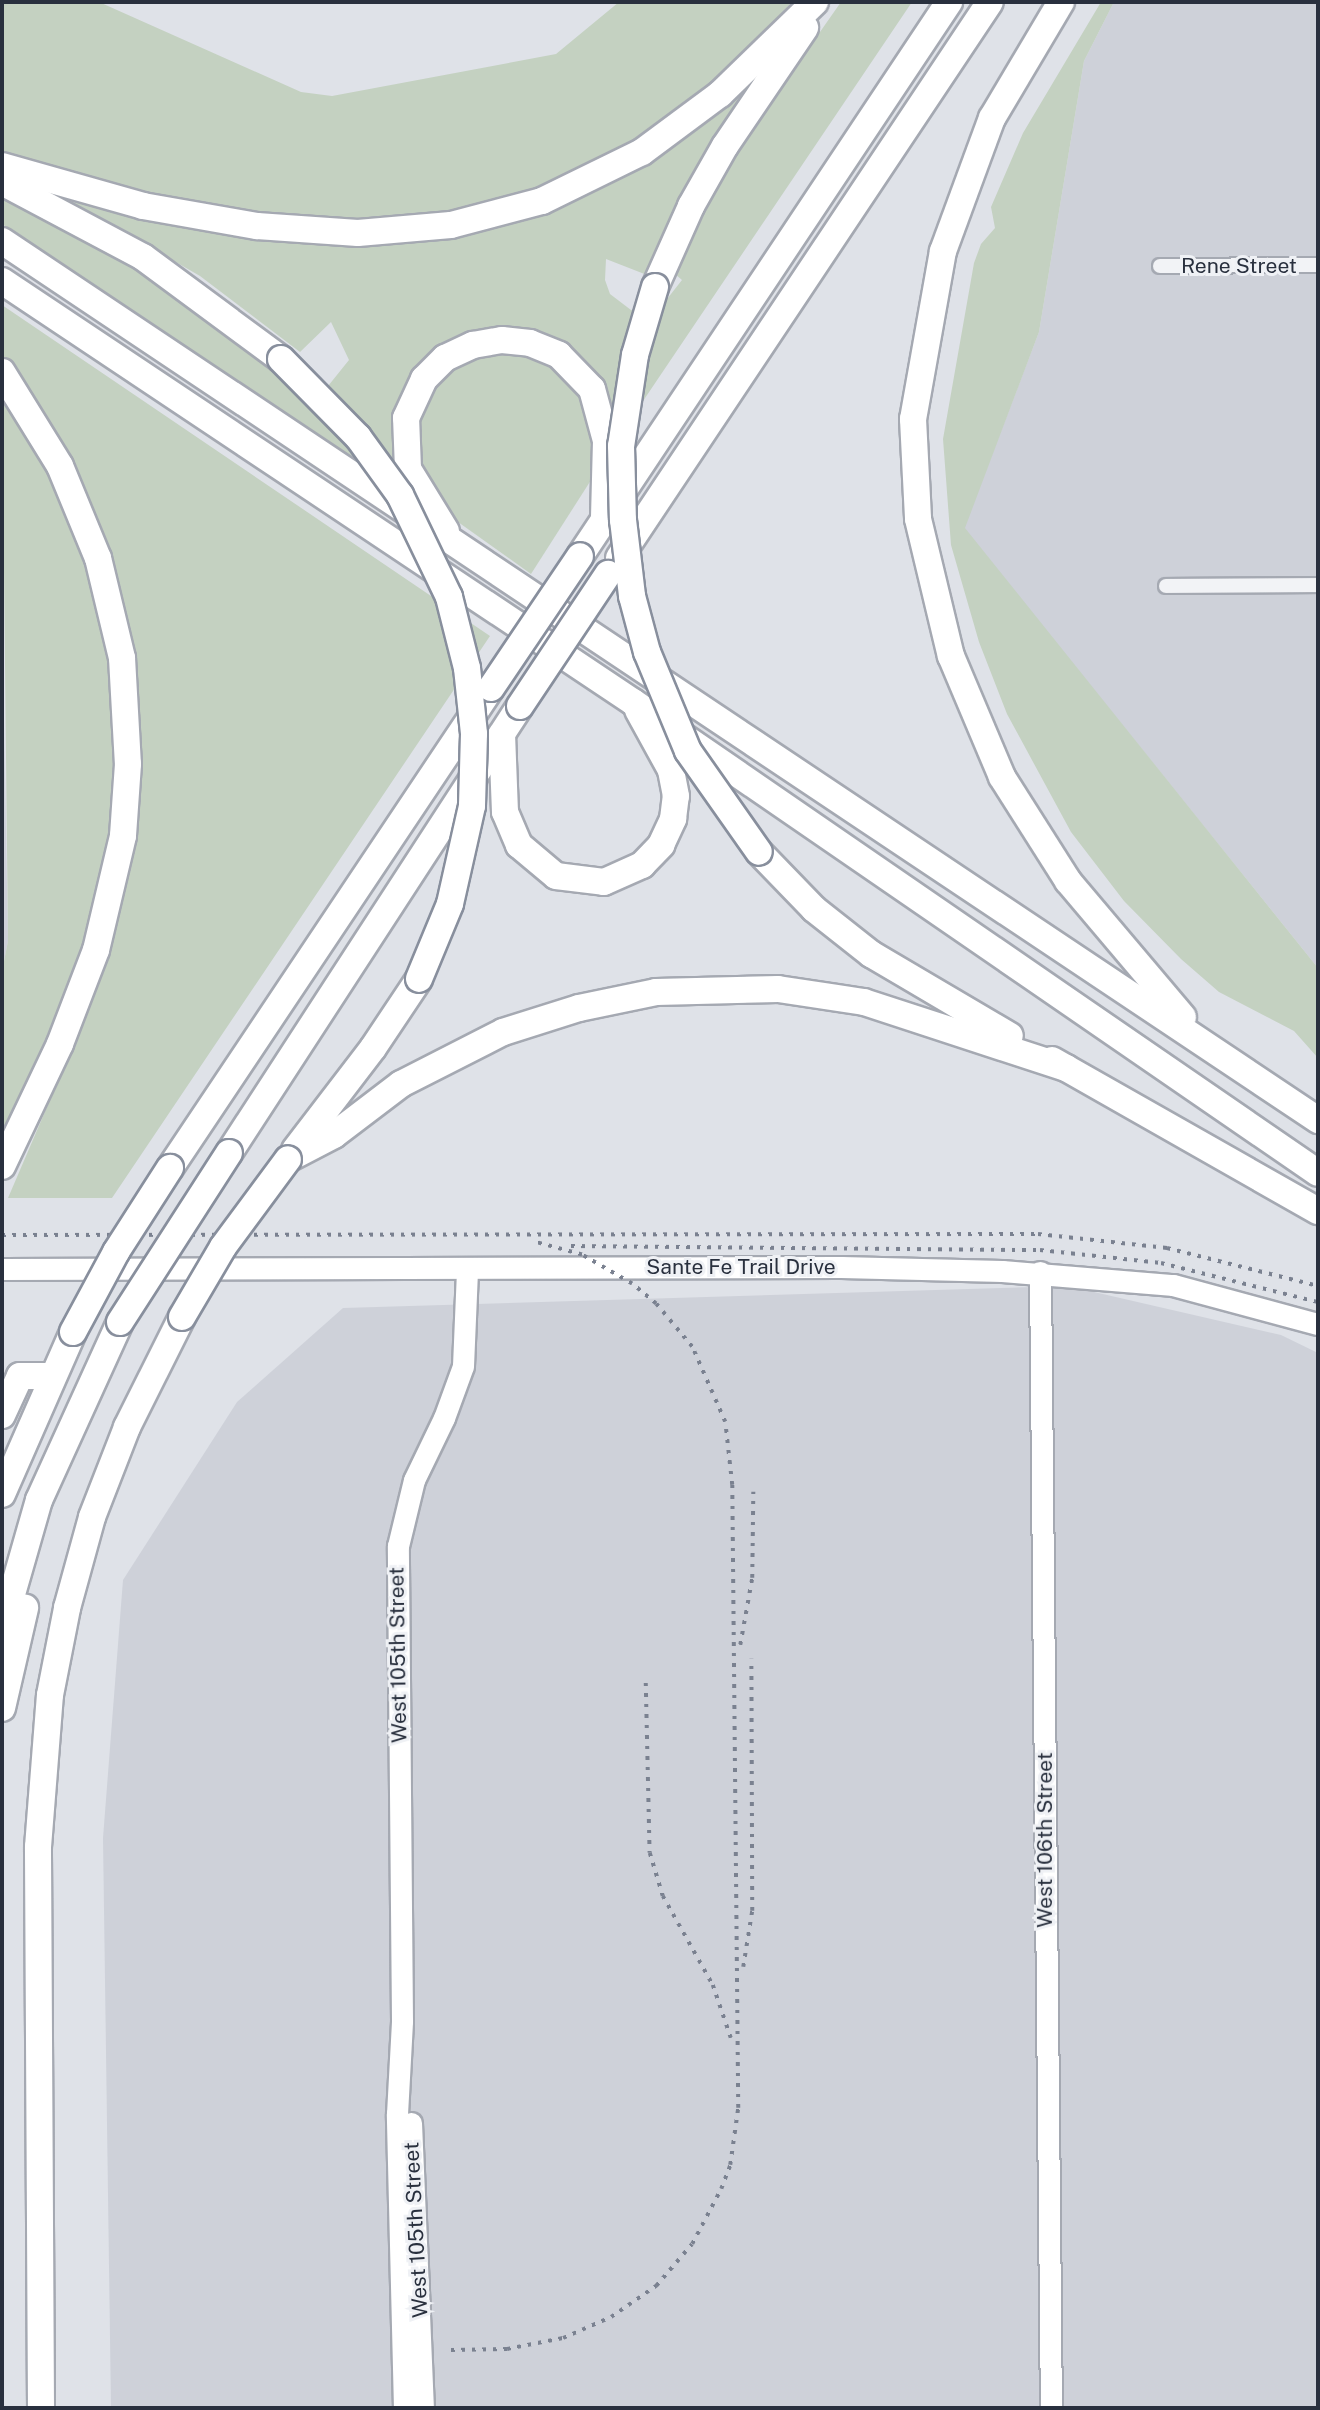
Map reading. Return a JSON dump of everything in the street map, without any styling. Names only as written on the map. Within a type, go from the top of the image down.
[{"type":"highway","points":[[2,166],[143,206],[257,226],[358,233],[451,225],[542,201],[632,158],[720,94],[815,2]]},
{"type":"highway","points":[[826,2],[771,74],[691,206],[655,287],[635,355],[621,446],[622,520],[632,596],[647,652],[688,751],[759,852],[814,909],[871,954],[1318,1210]]},
{"type":"highway","points":[[2,1494],[51,1376],[130,1229],[949,2]]},
{"type":"highway","points":[[2,1629],[39,1500],[120,1322],[520,706],[990,2]]},
{"type":"highway","points":[[1061,2],[992,118],[943,251],[913,419],[918,519],[951,656],[984,742],[1018,808],[1098,920],[1207,1045]]},
{"type":"highway","points":[[2,182],[143,257],[281,359],[358,437],[400,495],[449,597],[467,668],[474,734],[472,806],[450,904],[419,979],[373,1048],[223,1247],[182,1317],[127,1427],[92,1517],[62,1629],[47,1722],[38,1847],[41,2408]]},
{"type":"highway","points":[[2,241],[1318,1120]]},
{"type":"highway","points":[[2,281],[633,702],[1318,1173]]},
{"type":"highway","points":[[454,543],[412,481],[404,444],[406,418],[416,392],[434,368],[460,350],[488,341],[516,341],[544,347],[573,365],[592,389],[606,441],[604,520]]},
{"type":"highway","points":[[2,372],[60,466],[98,558],[122,658],[128,752],[123,836],[96,950],[60,1044],[2,1166]]},
{"type":"highway","points":[[502,734],[505,812],[519,845],[556,876],[591,883],[616,879],[653,855],[668,832],[675,808],[671,770],[633,702]]},
{"type":"highway","points":[[288,1159],[334,1135],[401,1084],[503,1032],[579,1007],[656,992],[778,989],[864,1002],[1066,1068]]},
{"type":"highway","points":[[2,1415],[20,1377],[51,1376]]},
{"type":"highway","points":[[2,1708],[13,1646],[41,1554],[39,1500]]},
{"type":"main road","name":"Sante Fe Trail Drive","points":[[2,1269],[467,1270],[841,1267],[1040,1272],[1173,1285],[1318,1324]]},
{"type":"main road","name":"West 105th Street","points":[[404,2408],[397,2114],[401,2052],[398,1546],[414,1480],[444,1418],[463,1366],[467,1270]]},
{"type":"main road","name":"West 106th Street","points":[[1040,1272],[1051,2408]]},
{"type":"main road","name":"West 105th Street","points":[[401,2052],[411,2114],[424,2408]]},
{"type":"street","name":"Rene Street","points":[[1160,266],[1318,265]]},
{"type":"street","points":[[1166,586],[1318,585]]},
{"type":"shaded area","points":[[1114,2],[1318,2],[1318,968],[964,528],[1039,332],[1084,61]]},
{"type":"shaded area","points":[[2,612],[8,941],[2,971]]},
{"type":"shaded area","points":[[1068,1286],[1281,1335],[1318,1353],[1318,2408],[111,2408],[103,1838],[123,1580],[237,1402],[343,1308]]},
{"type":"green space","points":[[2,2],[99,2],[301,92],[332,96],[556,54],[619,2],[792,2],[710,88],[637,141],[552,184],[496,203],[381,221],[267,218],[153,197],[2,152]]},
{"type":"green space","points":[[841,2],[912,2],[641,404],[613,416],[550,342],[435,358],[402,483],[378,475],[2,224],[2,193],[136,264],[316,401],[349,360],[331,322],[300,352],[200,276],[72,202],[75,196],[123,210],[462,232],[738,91],[743,94],[679,201],[647,275],[606,259],[605,280],[610,294],[631,310],[656,313],[682,280],[675,274],[731,159]]},
{"type":"green space","points":[[1101,2],[1114,2],[1084,61],[1039,332],[965,528],[1318,968],[1318,1058],[1294,1031],[1219,992],[1181,959],[1124,901],[1071,832],[1007,714],[979,642],[951,545],[943,439],[974,263],[981,244],[995,228],[991,207],[1023,133]]},
{"type":"green space","points":[[2,305],[490,636],[112,1198],[8,1198],[83,1023],[115,923],[139,746],[131,649],[59,443],[2,355]]},
{"type":"green space","points":[[514,348],[558,363],[593,415],[593,477],[531,574],[451,517],[420,467],[416,423],[422,401],[458,361]]},
{"type":"green space","points":[[2,384],[41,447],[78,527],[113,666],[117,802],[89,937],[59,1014],[2,1131],[2,971],[8,941]]},
{"type":"railway","points":[[2,1235],[1038,1234],[1167,1248],[1318,1286]]},
{"type":"railway","points":[[451,2350],[507,2349],[563,2338],[611,2317],[656,2286],[692,2244],[721,2189],[730,2165],[738,2108],[732,1485],[725,1422],[692,1347],[656,1304],[632,1284],[582,1255],[534,1242]]},
{"type":"railway","points":[[571,1246],[1040,1250],[1161,1263],[1318,1302]]},
{"type":"railway","points":[[740,1645],[752,1578],[753,1492]]},
{"type":"railway","points":[[743,1967],[752,1911],[751,1659]]},
{"type":"railway","points":[[646,1683],[650,1853],[663,1896],[713,1985],[731,2038]]}]
